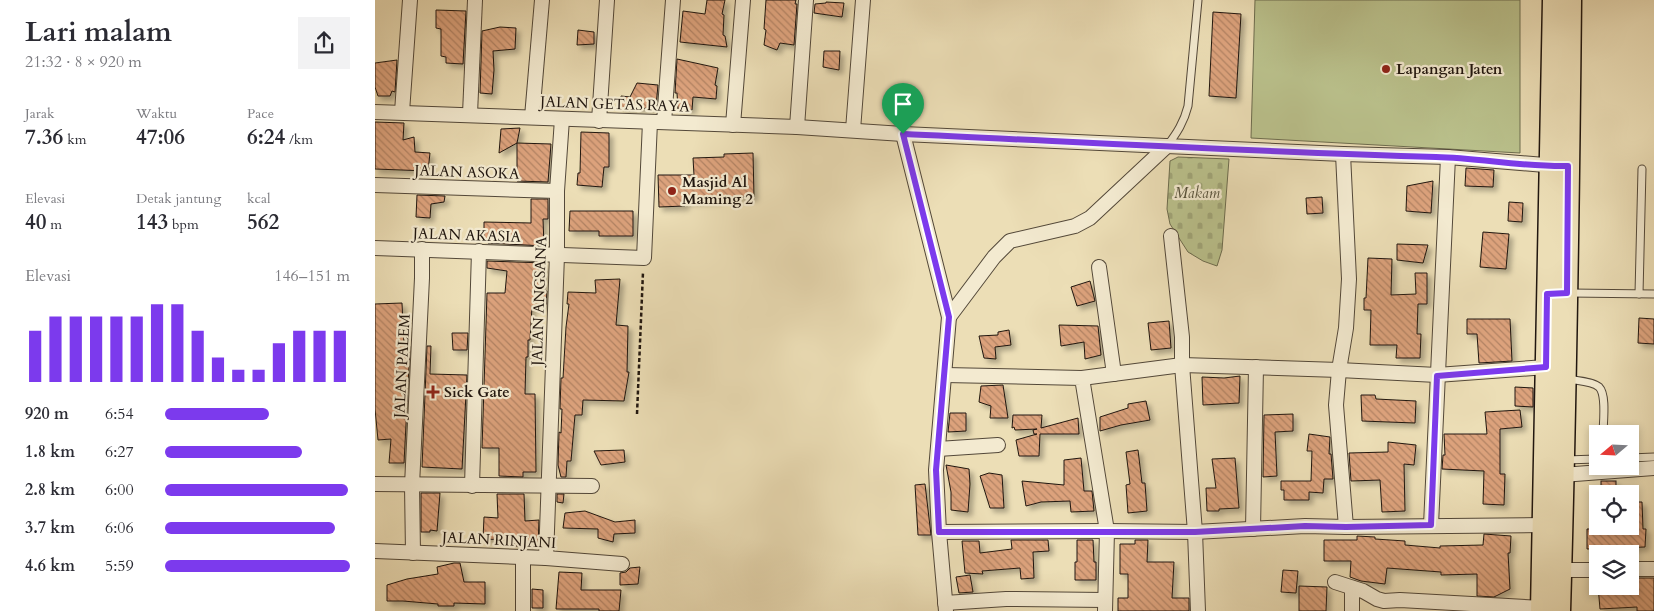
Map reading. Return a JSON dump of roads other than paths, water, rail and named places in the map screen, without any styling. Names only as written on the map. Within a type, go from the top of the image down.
[{"type":"main road","points":[[1551,610],[1563,570],[1553,524],[1555,373],[1568,293],[1559,166],[1554,0]]},
{"type":"main road","points":[[1559,166],[1570,0]]},
{"type":"main road","points":[[1553,524],[1562,468],[1555,373]]},
{"type":"street","points":[[402,112],[409,0]]},
{"type":"street","points":[[470,114],[475,0]]},
{"type":"street","points":[[532,117],[542,0]]},
{"type":"street","points":[[599,121],[607,0]]},
{"type":"street","points":[[657,122],[673,0]]},
{"type":"street","points":[[733,125],[743,0]]},
{"type":"street","points":[[797,127],[806,0]]},
{"type":"street","points":[[853,130],[863,0]]},
{"type":"street","name":"JALAN GETAS RAYA","points":[[375,112],[797,127],[903,134],[1448,157],[1559,166]]},
{"type":"street","name":"JALAN ANGSANA","points":[[546,558],[557,255],[557,192],[562,119]]},
{"type":"street","name":"JALAN AKASIA","points":[[375,248],[643,258],[657,122]]},
{"type":"street","points":[[903,134],[949,317],[936,470],[945,607],[1006,599],[1105,606],[1107,531],[1082,378]]},
{"type":"street","points":[[949,317],[995,257],[1010,241],[1075,226],[1090,218],[1167,146]]},
{"type":"street","points":[[1343,154],[1349,279],[1346,328],[1339,370],[1336,405],[1346,527]]},
{"type":"street","points":[[1431,525],[1448,157]]},
{"type":"street","name":"JALAN ASOKA","points":[[375,185],[557,192]]},
{"type":"street","points":[[1171,236],[1179,308],[1195,532],[1198,611]]},
{"type":"street","name":"JALAN PALEM","points":[[413,553],[412,485],[422,249]]},
{"type":"street","points":[[472,486],[479,251]]},
{"type":"street","points":[[1099,267],[1114,374]]},
{"type":"street","points":[[945,376],[1082,378],[1182,365],[1339,370],[1437,376],[1555,373]]},
{"type":"street","points":[[1253,529],[1256,367]]},
{"type":"street","points":[[938,448],[998,445]]},
{"type":"street","points":[[1562,468],[1654,468]]},
{"type":"street","points":[[375,484],[472,486],[549,484],[592,486]]},
{"type":"street","points":[[939,532],[1195,532],[1305,526],[1553,524]]},
{"type":"street","name":"JALAN RINJANI","points":[[375,551],[546,558],[622,564]]},
{"type":"street","points":[[523,558],[523,611]]},
{"type":"street","points":[[1639,569],[1654,569]]},
{"type":"street","points":[[1563,570],[1589,570]]},
{"type":"street","points":[[1335,582],[1363,591],[1384,601],[1400,600],[1551,610]]},
{"type":"street","points":[[1352,588],[1352,611]]},
{"type":"lane","points":[[1167,146],[1178,132],[1188,106],[1198,0]]},
{"type":"lane","points":[[1639,294],[1642,169]]},
{"type":"lane","points":[[1568,293],[1654,294]]},
{"type":"lane","points":[[1555,373],[1592,384],[1599,388],[1603,395],[1603,425]]},
{"type":"lane","points":[[1639,458],[1654,457]]},
{"type":"lane","points":[[1562,468],[1589,461]]},
{"type":"place","name":"Lapangan Jaten","points":[[1386,69]]},
{"type":"place","name":"Masjid Al Maming 2","points":[[672,191]]},
{"type":"place","name":"Sick Gate","points":[[433,392]]},
{"type":"park label","name":"Makam","points":[[1197,193]]}]
